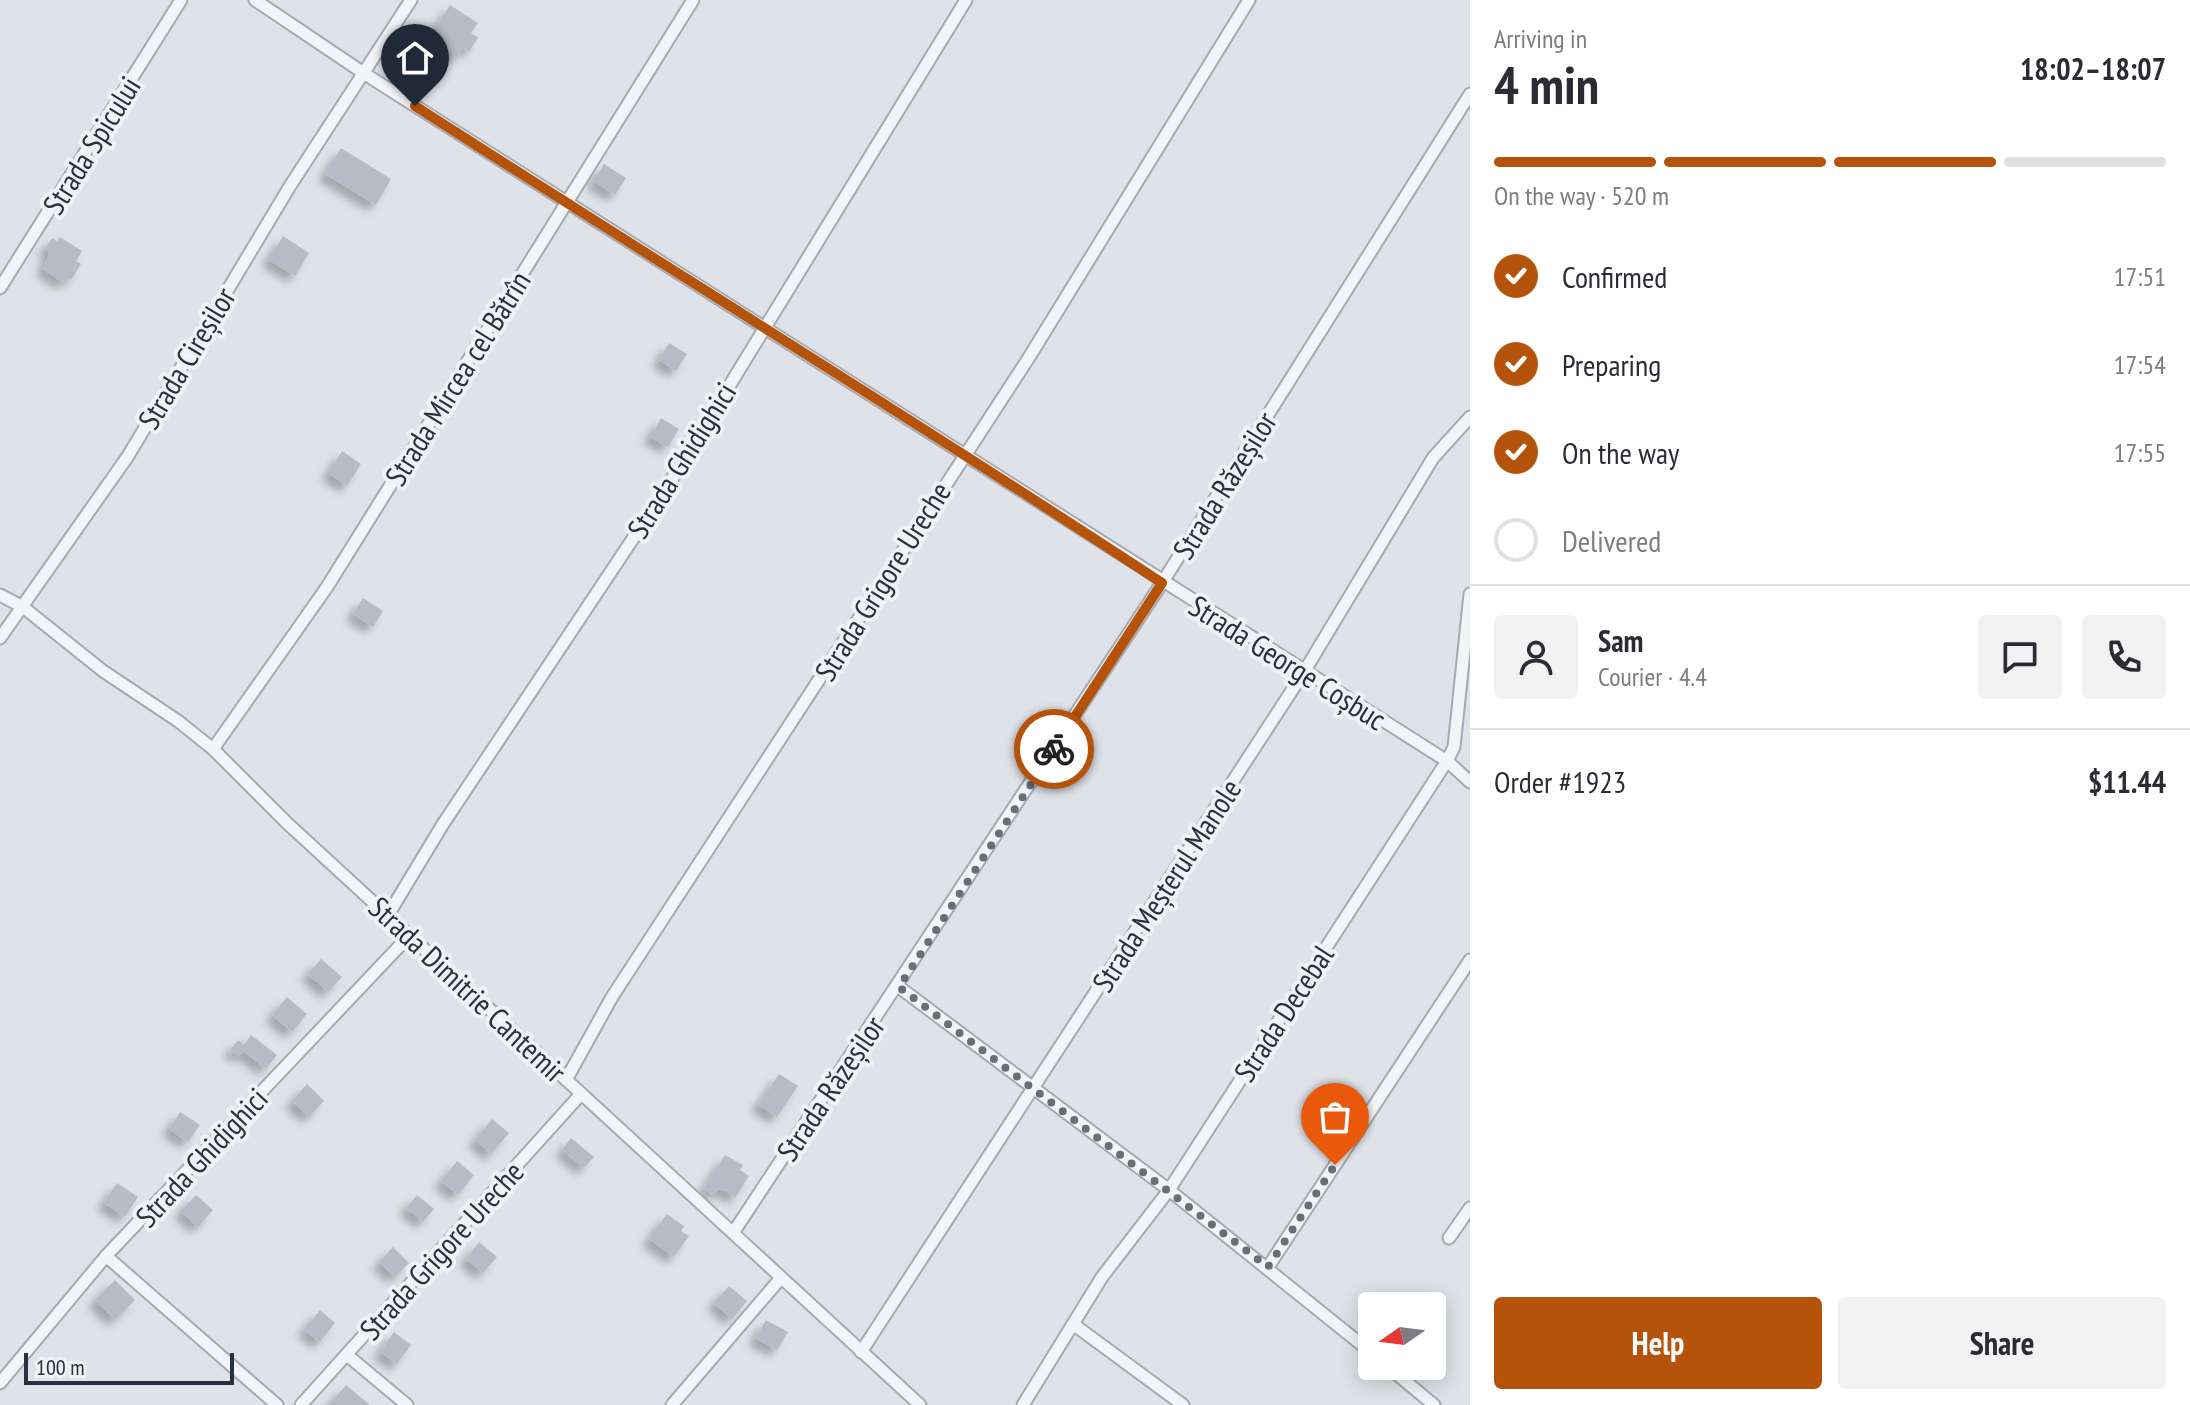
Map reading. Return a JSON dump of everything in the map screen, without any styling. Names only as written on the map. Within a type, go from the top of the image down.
[{"type":"street","name":"Strada Spicului","points":[[0,288],[181,0]]},
{"type":"street","name":"Strada George Coșbuc","points":[[255,0],[365,74],[965,453],[1162,583],[1447,761],[1470,782]]},
{"type":"street","name":"Strada Cireșilor","points":[[0,638],[128,456],[290,186],[411,0]]},
{"type":"street","name":"Strada Mircea cel Bătrîn","points":[[213,749],[327,587],[693,0]]},
{"type":"street","name":"Strada Ghidighici","points":[[388,915],[443,824],[666,489],[966,0]]},
{"type":"street","name":"Strada Grigore Ureche","points":[[566,1080],[612,997],[1028,359],[1249,0]]},
{"type":"street","name":"Strada Răzeșilor","points":[[733,1233],[899,987],[1162,583],[1470,94]]},
{"type":"street","name":"Strada Meșterul Manole","points":[[861,1352],[1304,672],[1433,458],[1470,417]]},
{"type":"street","name":"Strada Decebal","points":[[1023,1405],[1102,1277],[1169,1190],[1447,761],[1454,747],[1470,594]]},
{"type":"street","name":"Strada Dimitrie Cantemir","points":[[0,595],[23,607],[63,642],[178,721],[213,749],[409,936],[914,1403]]},
{"type":"street","name":"Strada Ghidighici","points":[[0,1383],[106,1256],[409,936]]},
{"type":"street","points":[[1268,1267],[1470,960]]},
{"type":"street","points":[[899,987],[1169,1190],[1358,1341]]},
{"type":"street","name":"Strada Grigore Ureche","points":[[301,1405],[581,1094]]},
{"type":"street","points":[[1449,1238],[1470,1208]]},
{"type":"street","points":[[106,1256],[277,1405]]},
{"type":"street","points":[[672,1405],[780,1279]]},
{"type":"street","points":[[1073,1324],[1183,1405]]},
{"type":"street","points":[[347,1355],[407,1405]]},
{"type":"street","points":[[1404,1380],[1434,1405]]},
{"type":"building","points":[[450,5],[478,23],[471,33],[478,38],[469,52],[463,47],[457,57],[428,38]]},
{"type":"building","points":[[341,148],[391,179],[376,205],[325,174]]},
{"type":"building","points":[[604,164],[626,178],[615,195],[593,181]]},
{"type":"building","points":[[283,236],[309,253],[295,276],[269,260]]},
{"type":"building","points":[[60,237],[82,251],[76,261],[81,264],[71,280],[66,277],[62,282],[43,269],[50,252],[45,249],[52,238],[57,241]]},
{"type":"building","points":[[669,343],[687,354],[676,371],[659,360]]},
{"type":"building","points":[[661,418],[679,429],[668,447],[650,437]]},
{"type":"building","points":[[342,451],[361,464],[347,486],[328,473]]},
{"type":"building","points":[[363,598],[383,611],[373,627],[353,614]]},
{"type":"building","points":[[321,959],[342,977],[328,992],[308,974]]},
{"type":"building","points":[[287,997],[307,1014],[292,1032],[272,1015]]},
{"type":"building","points":[[251,1035],[277,1055],[266,1069],[243,1051],[239,1056],[230,1050],[238,1040],[244,1045]]},
{"type":"building","points":[[779,1074],[798,1086],[777,1117],[758,1105]]},
{"type":"building","points":[[307,1084],[324,1101],[309,1117],[292,1101]]},
{"type":"building","points":[[180,1112],[200,1125],[188,1142],[169,1129]]},
{"type":"building","points":[[492,1119],[509,1133],[491,1154],[475,1140]]},
{"type":"building","points":[[571,1138],[594,1157],[584,1168],[562,1150]]},
{"type":"building","points":[[725,1155],[743,1165],[740,1170],[749,1176],[735,1198],[726,1191],[718,1189],[713,1195],[704,1189]]},
{"type":"building","points":[[457,1161],[474,1175],[458,1195],[441,1181]]},
{"type":"building","points":[[117,1183],[138,1197],[125,1217],[104,1203]]},
{"type":"building","points":[[196,1195],[213,1210],[198,1227],[181,1211]]},
{"type":"building","points":[[417,1195],[434,1209],[423,1222],[406,1208]]},
{"type":"building","points":[[667,1214],[684,1226],[681,1231],[689,1236],[674,1257],[649,1239]]},
{"type":"building","points":[[479,1242],[497,1257],[483,1273],[466,1259]]},
{"type":"building","points":[[393,1247],[409,1263],[395,1277],[379,1262]]},
{"type":"building","points":[[115,1280],[135,1300],[115,1320],[95,1300]]},
{"type":"building","points":[[729,1286],[747,1301],[732,1319],[714,1303]]},
{"type":"building","points":[[320,1310],[335,1323],[320,1342],[304,1330]]},
{"type":"building","points":[[766,1320],[788,1332],[777,1350],[755,1338]]},
{"type":"building","points":[[394,1332],[411,1345],[397,1364],[380,1352]]},
{"type":"building","points":[[346,1385],[370,1405],[329,1405]]},
{"type":"way so far","points":[[1054,749],[899,987],[1268,1267],[1335,1165]]},
{"type":"route","points":[[415,106],[862,392],[965,453],[1162,583],[1054,749]]}]
